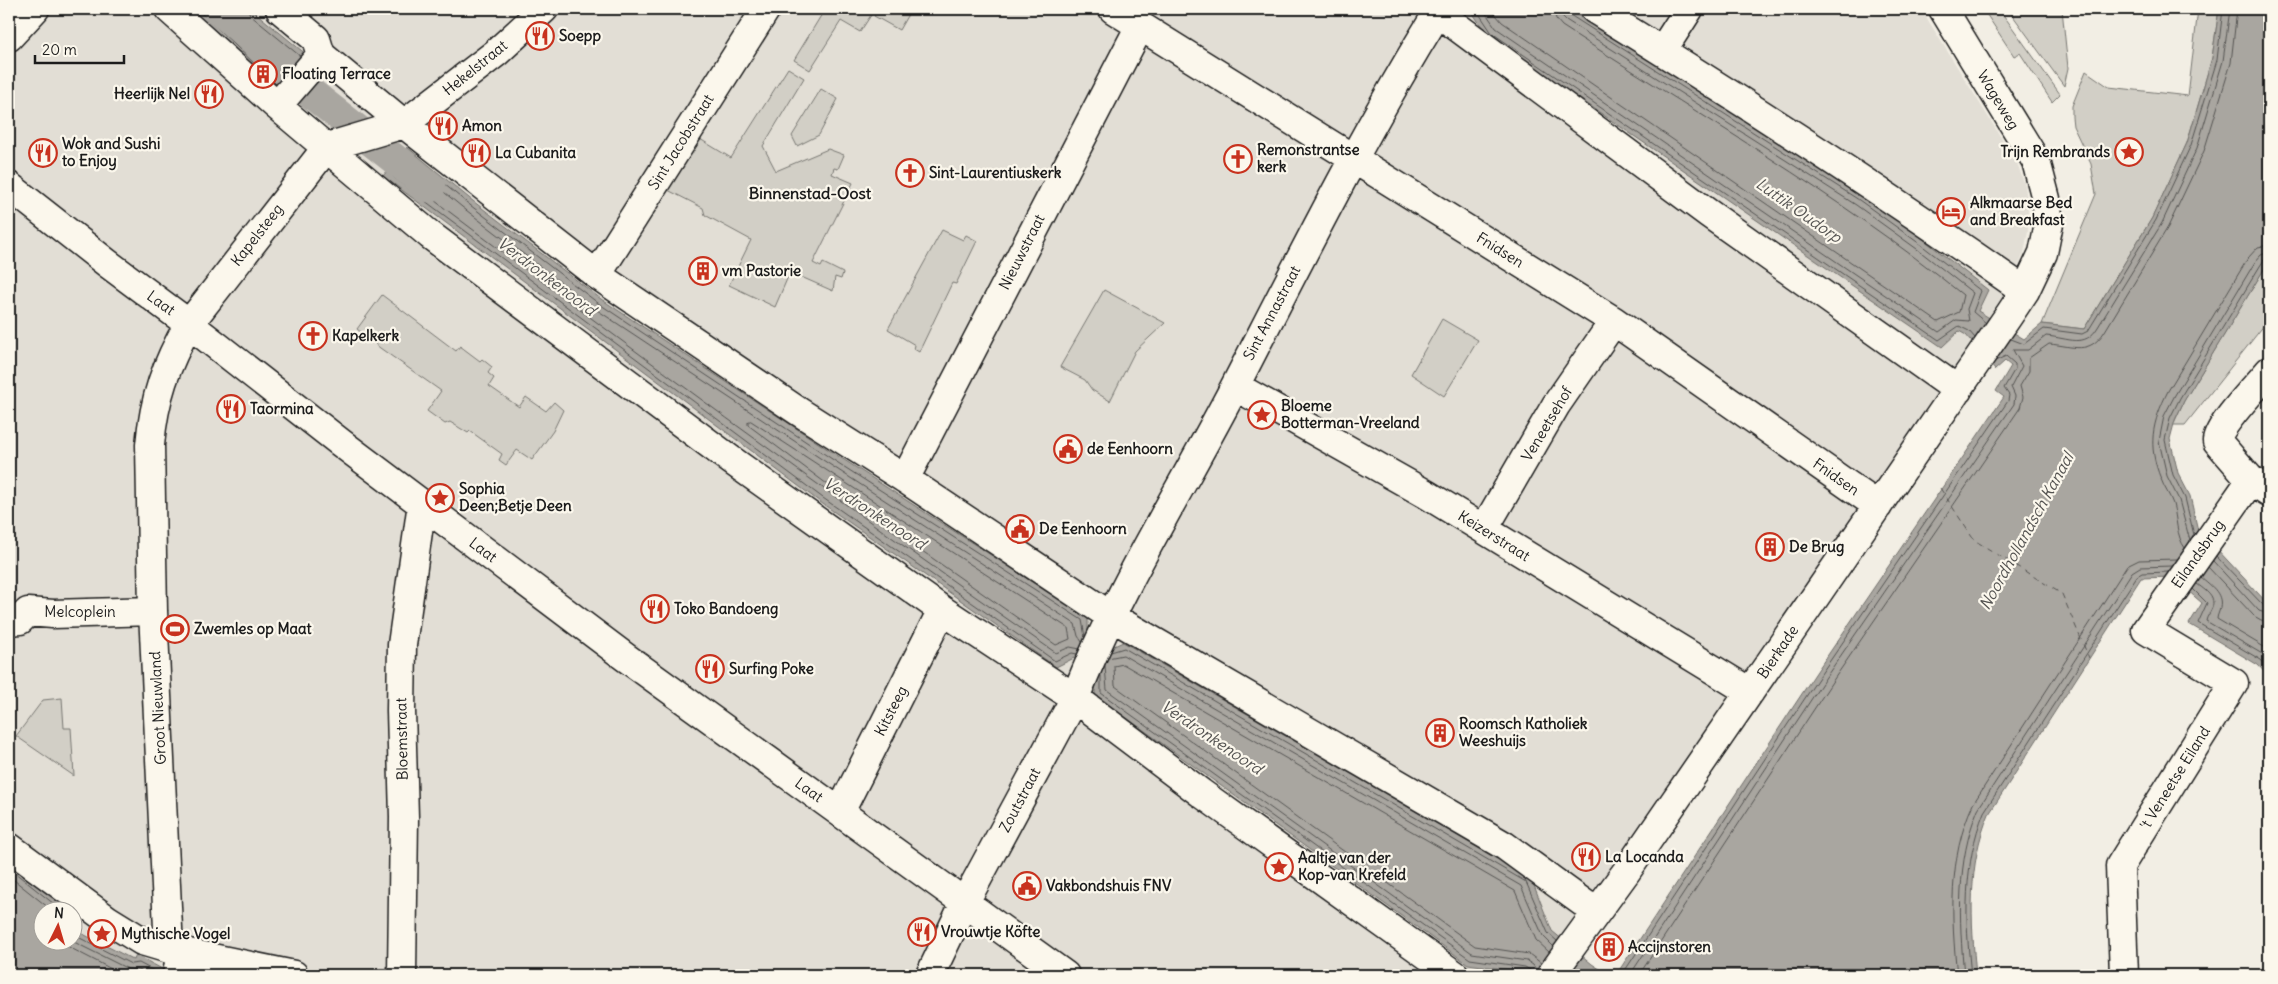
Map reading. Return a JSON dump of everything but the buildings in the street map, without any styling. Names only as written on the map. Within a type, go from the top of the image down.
[{"type":"street","points":[[9,36],[34,9]]},
{"type":"street","points":[[169,9],[277,106],[430,235],[730,460],[942,610],[1075,698],[1201,794],[1455,975]]},
{"type":"street","points":[[280,9],[317,52],[404,124],[597,275],[798,411],[904,479],[1107,626],[1505,846],[1596,912]]},
{"type":"street","name":"Hekelstraat","points":[[404,124],[496,53],[544,9]]},
{"type":"street","name":"Sint Jacobstraat","points":[[597,275],[766,9]]},
{"type":"street","points":[[1594,9],[1796,135],[1956,241],[2025,291]]},
{"type":"street","points":[[1662,51],[1689,9]]},
{"type":"street","name":"Wageweg","points":[[1943,9],[2036,161],[2046,199],[2048,223],[2042,253],[2025,291]]},
{"type":"street","points":[[1437,10],[1708,213],[1958,390]]},
{"type":"street","name":"Sint Annastraat","points":[[1086,670],[1107,626],[1235,386],[1353,157],[1437,10]]},
{"type":"street","name":"Fnidsen","points":[[1126,15],[1614,321],[1878,506]]},
{"type":"street","name":"Nieuwstraat","points":[[904,479],[1114,75],[1126,15]]},
{"type":"street","points":[[277,106],[317,52]]},
{"type":"street","points":[[326,147],[404,124]]},
{"type":"street","name":"Kapelsteeg","points":[[189,324],[326,147]]},
{"type":"street","name":"Laat","points":[[9,186],[341,443],[625,657],[1065,975]]},
{"type":"street","name":"Bierkade","points":[[1551,975],[1626,872],[2025,291]]},
{"type":"street","name":"Veneetsehof","points":[[1484,530],[1556,405],[1614,321]]},
{"type":"street","name":"Groot Nieuwland","points":[[176,962],[153,611],[150,445],[152,421],[158,395],[172,355],[189,324]]},
{"type":"street","points":[[2260,486],[2217,441],[2218,434],[2269,372]]},
{"type":"street","name":"Keizerstraat","points":[[1235,386],[1426,494],[1750,692]]},
{"type":"street","name":"Eilandsbrug","points":[[2146,630],[2211,535],[2260,486]]},
{"type":"street","name":"Bloemstraat","points":[[402,975],[404,817],[400,711],[402,645],[422,503]]},
{"type":"street","name":"Kitsteeg","points":[[840,812],[942,610]]},
{"type":"street","name":"Melcoplein","points":[[9,622],[20,620],[28,612],[53,614],[153,611]]},
{"type":"street","name":"'t Veneetse Eiland","points":[[2124,975],[2120,866],[2234,683],[2146,630]]},
{"type":"street","name":"Zoutstraat","points":[[930,975],[965,902],[1075,698],[1086,670]]},
{"type":"street","points":[[9,847],[108,920],[176,962],[294,975]]},
{"type":"shaded area","points":[[9,9],[1921,9],[2017,163],[2025,185],[2028,208],[2028,231],[2024,253],[2013,279],[1995,308],[1658,801],[1548,975],[9,975]]},
{"type":"shaded area","points":[[825,9],[875,9],[860,32],[841,21],[810,70],[794,60]]},
{"type":"shaded area","points":[[878,9],[911,9],[899,30],[874,16]]},
{"type":"shaded area","points":[[1983,9],[1999,9],[2060,94],[2052,102],[2020,53],[2014,56]]},
{"type":"shaded area","points":[[2008,9],[2062,9],[2068,68],[2064,86]]},
{"type":"shaded area","points":[[2198,9],[2219,9],[2212,58],[2187,143],[2152,218],[2084,329],[2042,324],[2096,194],[2091,164],[2073,126],[2072,117],[2072,106],[2086,71],[2109,87],[2188,96]]},
{"type":"shaded area","points":[[788,68],[804,78],[763,146],[776,171],[828,149],[844,155],[838,169],[834,168],[832,174],[853,183],[813,263],[821,267],[823,263],[843,273],[841,279],[835,277],[833,291],[790,272],[775,307],[729,285],[751,240],[705,215],[703,208],[662,187],[695,136],[731,158]]},
{"type":"shaded area","points":[[821,89],[838,99],[819,135],[797,146],[792,136]]},
{"type":"shaded area","points":[[942,230],[963,240],[966,235],[977,241],[956,284],[952,283],[919,352],[914,349],[915,345],[888,329]]},
{"type":"shaded area","points":[[2269,261],[2269,319],[2185,425],[2173,425],[2184,401]]},
{"type":"shaded area","points":[[1104,290],[1165,323],[1135,351],[1110,401],[1092,390],[1085,380],[1060,367]]},
{"type":"shaded area","points":[[382,295],[456,351],[460,346],[480,361],[482,359],[492,367],[488,373],[494,378],[489,386],[519,407],[526,397],[546,411],[554,402],[563,410],[553,431],[532,460],[517,450],[506,465],[499,460],[502,454],[470,431],[468,433],[450,422],[445,424],[427,411],[441,391],[380,348],[357,329]]},
{"type":"shaded area","points":[[1442,319],[1478,340],[1444,396],[1411,374]]},
{"type":"shaded area","points":[[62,698],[64,728],[71,728],[74,776],[16,736],[43,700]]},
{"type":"water","points":[[181,9],[251,9],[313,60],[280,103]]},
{"type":"water","points":[[1470,9],[1569,9],[1862,196],[1923,239],[1988,290],[1978,311],[2024,339],[2042,324],[2084,329],[2152,218],[2187,143],[2212,58],[2219,9],[2269,9],[2269,261],[2184,401],[2175,420],[2170,439],[2178,473],[2190,496],[2199,535],[2214,546],[2269,605],[2269,677],[2258,665],[2189,624],[2202,603],[2172,577],[2141,578],[1989,814],[1977,853],[1972,893],[1976,975],[1616,975],[1817,671],[2004,397],[1996,391],[2011,366],[2005,361],[1995,370],[1966,335],[1959,331],[1942,347],[1488,36]]},
{"type":"water","points":[[407,147],[469,198],[601,299],[1088,618],[1088,633],[1112,647],[1123,642],[1531,878],[1552,931],[1592,964],[1609,975],[1529,975],[1524,972],[1468,964],[1095,695],[1096,672],[1074,658],[1056,667],[820,502],[383,176]]},
{"type":"water","points":[[9,862],[60,902],[32,902],[32,952],[82,952],[82,934],[134,960],[136,955],[162,969],[162,975],[16,975],[9,971]]},
{"type":"waterway","name":"Verdronkenoord","points":[[218,9],[287,68],[294,80],[430,187]]},
{"type":"ferry route","points":[[1940,488],[1974,540],[2062,594],[2089,658]]},
{"type":"place","name":"Soepp","points":[[540,36]]},
{"type":"place","name":"Floating Terrace","points":[[263,74]]},
{"type":"place","name":"Heerlijk Nel","points":[[209,94]]},
{"type":"place","name":"Amon","points":[[443,126]]},
{"type":"place","name":"Trijn Rembrands","points":[[2129,152]]},
{"type":"place","name":"Wok and Sushi to Enjoy","points":[[43,153]]},
{"type":"place","name":"La Cubanita","points":[[476,153]]},
{"type":"place","name":"Remonstrantse kerk","points":[[1238,159]]},
{"type":"place","name":"Sint-Laurentiuskerk","points":[[910,173]]},
{"type":"place","name":"Alkmaarse Bed and Breakfast","points":[[1951,212]]},
{"type":"place","name":"vm Pastorie","points":[[703,271]]},
{"type":"place","name":"Kapelkerk","points":[[313,336]]},
{"type":"place","name":"Taormina","points":[[231,409]]},
{"type":"place","name":"Bloeme Botterman-Vreeland","points":[[1262,415]]},
{"type":"place","name":"de Eenhoorn","points":[[1068,449]]},
{"type":"place","name":"Sophia Deen;Betje Deen","points":[[440,498]]},
{"type":"place","name":"De Eenhoorn","points":[[1020,529]]},
{"type":"place","name":"De Brug","points":[[1770,547]]},
{"type":"place","name":"Toko Bandoeng","points":[[655,609]]},
{"type":"place","name":"Zwemles op Maat","points":[[175,629]]},
{"type":"place","name":"Surfing Poke","points":[[710,669]]},
{"type":"place","name":"Roomsch Katholiek Weeshuijs","points":[[1440,733]]},
{"type":"place","name":"La Locanda","points":[[1586,857]]},
{"type":"place","name":"Aaltje van der Kop-van Krefeld","points":[[1279,867]]},
{"type":"place","name":"Vakbondshuis FNV","points":[[1027,886]]},
{"type":"place","name":"Vrouwtje Köfte","points":[[922,932]]},
{"type":"place","name":"Mythische Vogel","points":[[102,934]]},
{"type":"place","name":"Accijnstoren","points":[[1609,947]]},
{"type":"district","name":"Binnenstad-Oost","points":[[810,193]]},
{"type":"water label","name":"Luttik Oudorp","points":[[1799,210]]},
{"type":"water label","name":"Noordhollandsch Kanaal","points":[[2026,531]]}]
